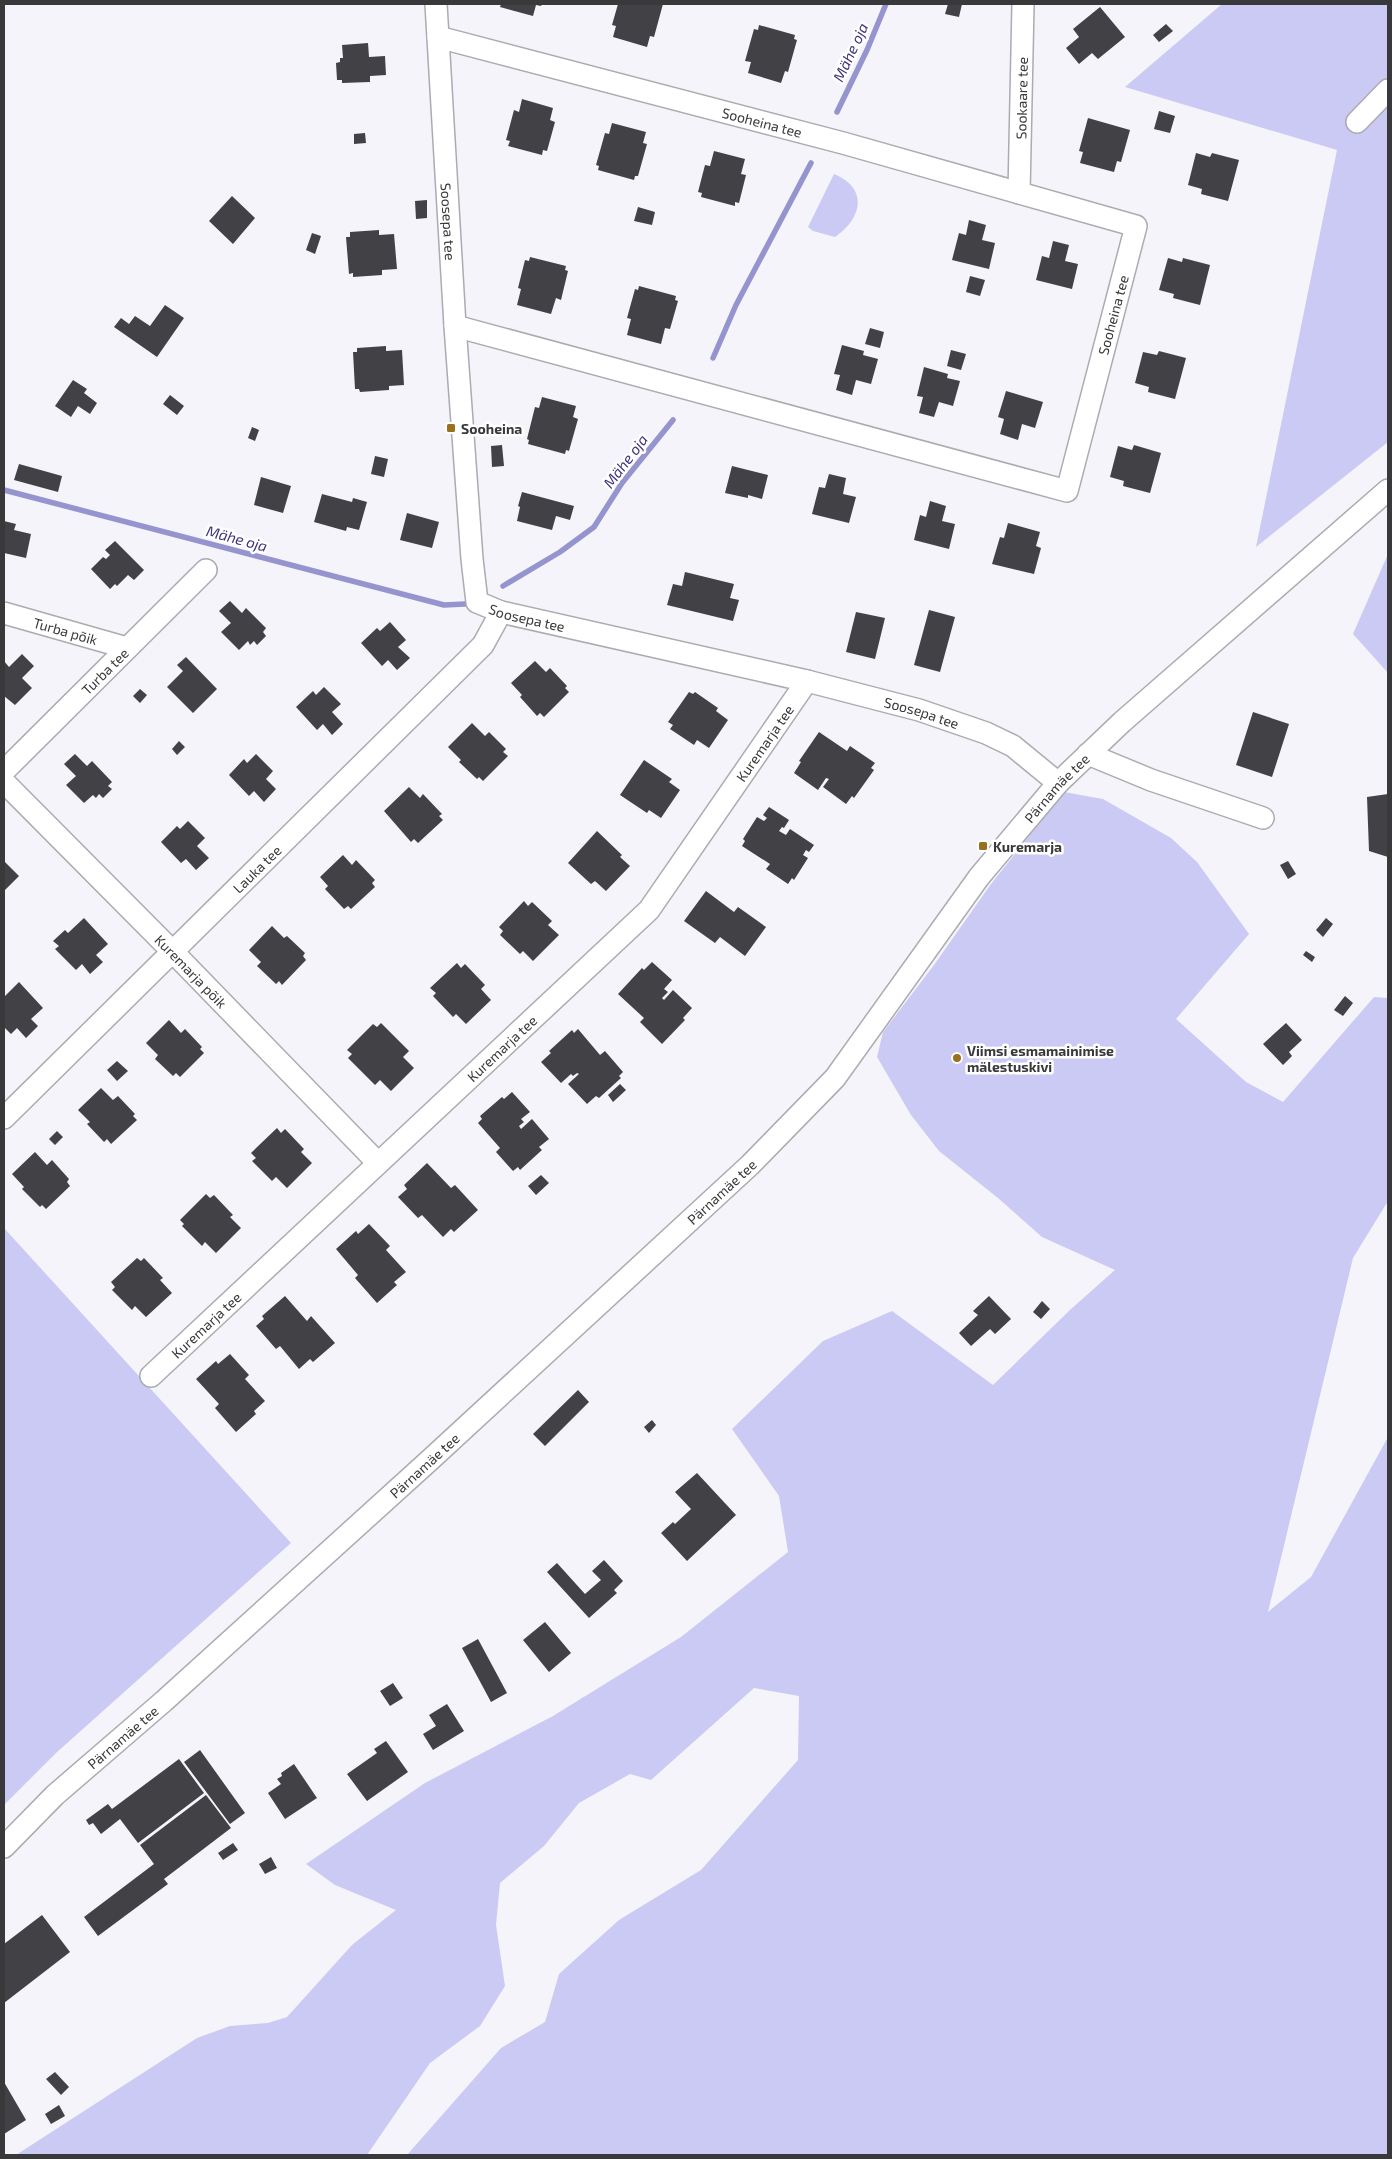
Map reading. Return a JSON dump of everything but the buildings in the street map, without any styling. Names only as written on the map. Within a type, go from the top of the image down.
[{"type":"street","name":"Soosepa tee","points":[[436,4],[455,326],[472,559],[477,602],[501,612],[807,681],[919,710],[986,733],[1013,746],[1058,783]]},
{"type":"street","name":"Sookaare tee","points":[[1019,193],[1023,4]]},
{"type":"street","name":"Sooheina tee","points":[[438,37],[844,142],[1136,226],[1067,491],[455,326]]},
{"type":"street","points":[[1357,122],[1388,90]]},
{"type":"street","name":"Pärnamäe tee","points":[[4,1847],[55,1796],[164,1701],[431,1459],[743,1172],[796,1120],[835,1078],[979,877],[1058,783],[1129,716],[1388,490]]},
{"type":"street","name":"Turba tee","points":[[4,770],[206,570]]},
{"type":"street","name":"Lauka tee","points":[[4,1118],[483,645],[501,612]]},
{"type":"street","name":"Turba põik","points":[[4,613],[127,648]]},
{"type":"street","name":"Kuremarja tee","points":[[151,1376],[649,910],[807,681]]},
{"type":"street","points":[[1088,754],[1151,780],[1263,818]]},
{"type":"street","name":"Kuremarja põik","points":[[4,782],[172,951],[378,1163]]},
{"type":"shaded area","points":[[1222,4],[1388,4],[1388,442],[1256,547],[1337,150],[1125,87]]},
{"type":"shaded area","points":[[834,174],[853,187],[857,195],[858,204],[851,222],[835,237],[813,231],[808,227]]},
{"type":"shaded area","points":[[1388,554],[1388,673],[1353,634]]},
{"type":"shaded area","points":[[1064,792],[1103,799],[1171,838],[1197,862],[1249,934],[1176,1019],[1246,1082],[1283,1102],[1374,997],[1388,998],[1388,1201],[1353,1258],[1268,1612],[1311,1577],[1388,1437],[1388,2155],[407,2155],[501,2048],[545,2022],[559,1974],[619,1920],[701,1870],[798,1760],[799,1696],[754,1688],[651,1780],[630,1774],[579,1803],[544,1846],[500,1883],[496,1925],[505,1986],[480,2026],[430,2063],[367,2155],[16,2155],[197,2038],[230,2026],[268,2023],[287,2017],[352,1945],[396,1910],[335,1885],[306,1864],[425,1783],[553,1716],[681,1637],[788,1552],[779,1496],[732,1429],[823,1341],[892,1311],[993,1385],[1071,1309],[1115,1270],[1042,1237],[998,1198],[939,1151],[911,1115],[877,1057],[883,1032],[934,965],[991,884]]},
{"type":"shaded area","points":[[4,1228],[291,1543],[56,1753],[4,1805]]},
{"type":"waterway","name":"Mähe oja","points":[[837,112],[867,50],[886,4]]},
{"type":"waterway","name":"Mähe oja","points":[[713,358],[736,305],[811,163]]},
{"type":"waterway","name":"Mähe oja","points":[[503,586],[560,552],[594,527],[622,483],[673,420]]},
{"type":"waterway","name":"Mähe oja","points":[[4,490],[444,605],[465,604]]},
{"type":"place","name":"Sooheina","points":[[451,428]]},
{"type":"place","name":"Kuremarja","points":[[983,846]]},
{"type":"place","name":"Viimsi esmamainimise mälestuskivi","points":[[957,1058]]}]
